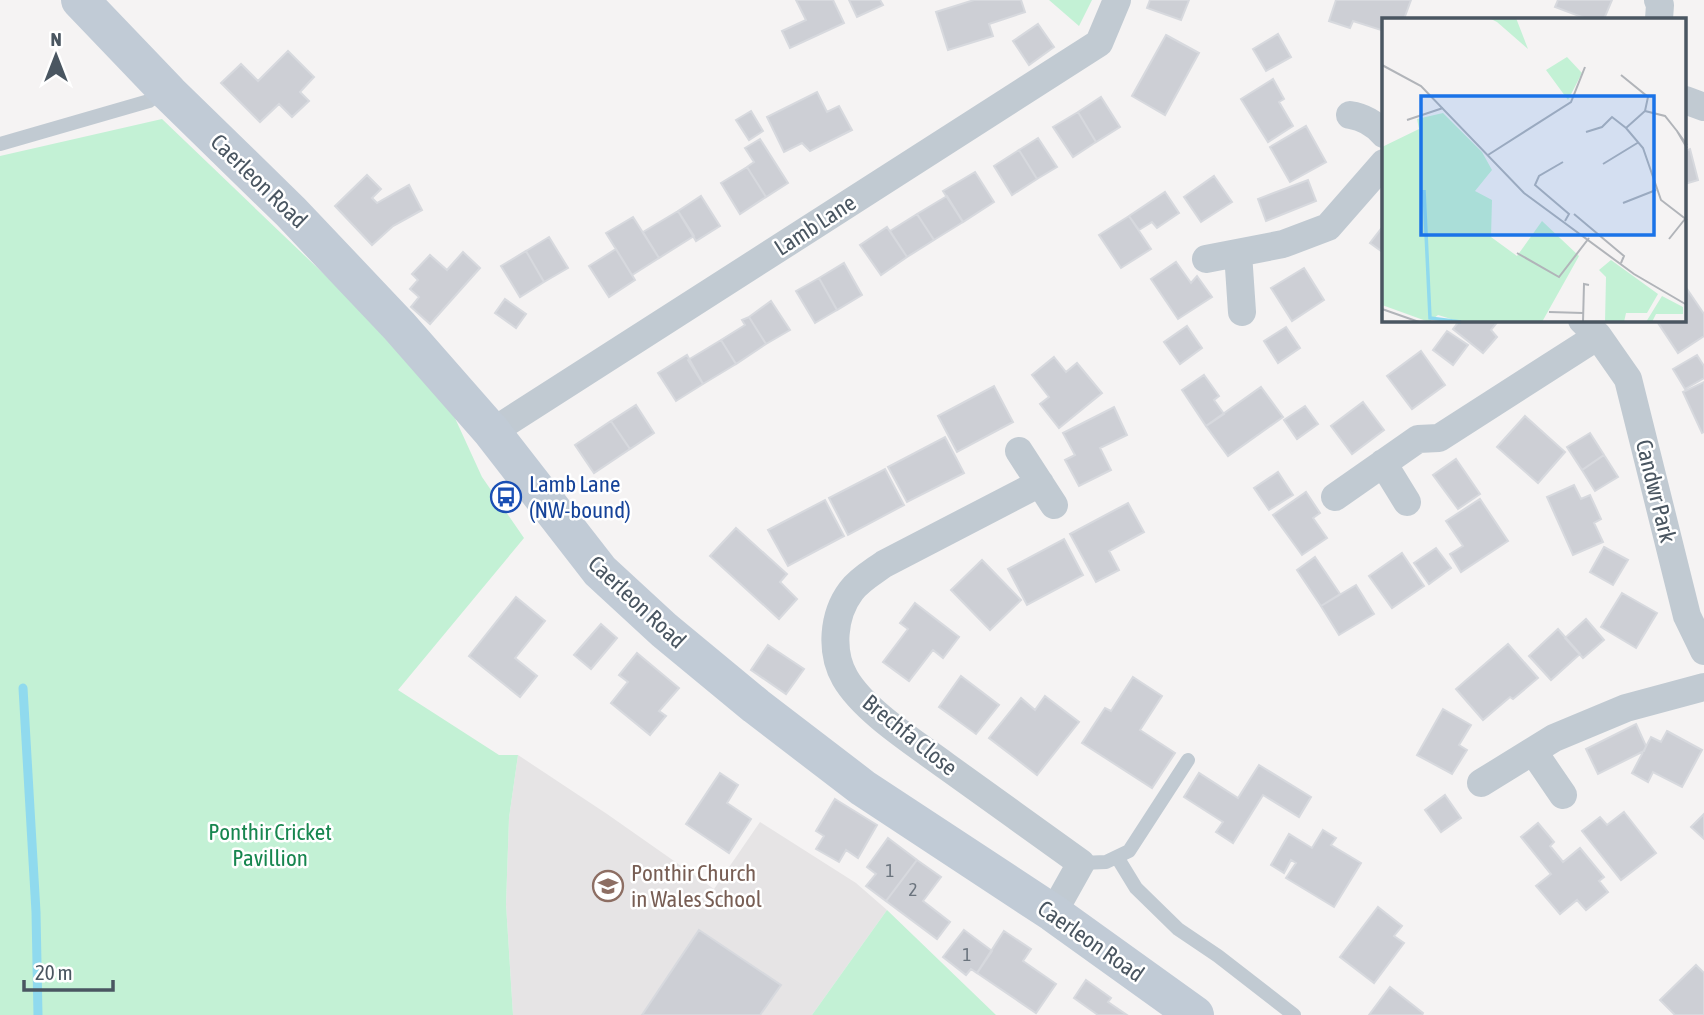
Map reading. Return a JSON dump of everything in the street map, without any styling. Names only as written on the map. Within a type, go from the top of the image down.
[{"type":"main road","name":"Caerleon Road","points":[[80,0],[165,89],[291,212],[399,326],[492,432],[600,571],[664,630],[756,706],[863,788],[1054,913],[1195,1015]]},
{"type":"street","name":"Lamb Lane","points":[[492,432],[1099,43],[1117,0]]},
{"type":"street","points":[[1657,0],[1660,5],[1659,18]]},
{"type":"street","points":[[1686,100],[1704,107]]},
{"type":"street","points":[[1350,115],[1361,116],[1382,132]]},
{"type":"street","points":[[1206,259],[1283,244],[1328,226],[1382,165]]},
{"type":"street","points":[[1238,253],[1242,312]]},
{"type":"street","name":"Candwr Park","points":[[1335,497],[1418,439],[1438,438],[1590,328],[1628,379],[1687,616],[1704,651]]},
{"type":"street","name":"Brechfa Close","points":[[1019,452],[1047,494],[884,564],[861,580],[842,607],[834,649],[845,678],[868,705],[898,731],[1081,863]]},
{"type":"street","points":[[1383,463],[1407,502]]},
{"type":"street","points":[[1481,783],[1554,738],[1626,708],[1704,687]]},
{"type":"street","points":[[1533,751],[1563,795]]},
{"type":"street","points":[[1054,913],[1081,863]]},
{"type":"lane","points":[[0,144],[149,101],[165,89]]},
{"type":"lane","points":[[1081,863],[1106,862],[1129,851],[1188,760]]},
{"type":"lane","points":[[1117,857],[1136,888],[1178,929],[1218,956],[1290,1014]]},
{"type":"shaded area","name":"Ponthir Church in Wales School","points":[[518,755],[714,889],[760,822],[856,883],[887,910],[812,1015],[513,1015],[506,904],[509,818]]},
{"type":"green space","points":[[1049,0],[1092,0],[1079,26]]},
{"type":"green space","name":"Ponthir Cricket Pavillion","points":[[162,119],[352,301],[449,405],[482,477],[524,538],[398,690],[499,755],[518,755],[509,818],[506,904],[513,1015],[0,1015],[0,156]]},
{"type":"green space","points":[[887,910],[996,1015],[812,1015]]},
{"type":"building","points":[[796,0],[833,0],[844,23],[790,48],[782,31],[806,20]]},
{"type":"building","points":[[849,0],[880,0],[883,5],[857,17]]},
{"type":"building","points":[[974,0],[1021,0],[1025,12],[989,24],[993,36],[948,50],[936,12]]},
{"type":"building","points":[[1150,0],[1189,0],[1181,20],[1147,8]]},
{"type":"building","points":[[1336,0],[1411,0],[1404,18],[1382,18],[1382,30],[1353,21],[1350,28],[1329,21]]},
{"type":"building","points":[[1558,0],[1612,0],[1604,18],[1584,18],[1555,7]]},
{"type":"building","points":[[1038,24],[1054,47],[1029,65],[1013,41]]},
{"type":"building","points":[[1278,34],[1291,57],[1266,71],[1253,49]]},
{"type":"building","points":[[1166,35],[1199,53],[1165,115],[1132,96]]},
{"type":"building","points":[[288,51],[314,77],[300,92],[309,101],[292,117],[279,104],[260,122],[221,83],[241,64],[258,81]]},
{"type":"building","points":[[1273,79],[1284,99],[1279,102],[1293,126],[1268,142],[1241,99]]},
{"type":"building","points":[[817,92],[827,112],[839,106],[852,130],[810,151],[802,143],[784,152],[767,117]]},
{"type":"building","points":[[1101,97],[1120,127],[1096,142],[1078,112]]},
{"type":"building","points":[[751,111],[763,131],[749,140],[736,120]]},
{"type":"building","points":[[1078,112],[1096,142],[1073,157],[1053,127]]},
{"type":"building","points":[[1306,126],[1326,162],[1290,182],[1270,147]]},
{"type":"building","points":[[1038,138],[1057,167],[1037,179],[1019,150]]},
{"type":"building","points":[[760,139],[788,183],[766,197],[747,167],[754,162],[745,148]]},
{"type":"building","points":[[1690,149],[1698,180],[1686,184],[1686,151]]},
{"type":"building","points":[[1019,150],[1037,179],[1012,195],[994,166]]},
{"type":"building","points":[[747,167],[766,197],[740,214],[721,183]]},
{"type":"building","points":[[975,172],[994,202],[963,222],[943,191]]},
{"type":"building","points":[[367,175],[381,189],[372,198],[377,203],[409,185],[422,210],[393,226],[372,245],[335,206]]},
{"type":"building","points":[[1214,176],[1232,202],[1201,222],[1184,197]]},
{"type":"building","points":[[1308,180],[1316,201],[1266,221],[1258,199]]},
{"type":"building","points":[[1165,192],[1179,213],[1157,228],[1152,222],[1139,230],[1129,216]]},
{"type":"building","points":[[701,196],[720,226],[696,241],[678,211]]},
{"type":"building","points":[[947,196],[963,222],[934,240],[917,214]]},
{"type":"building","points":[[678,211],[694,236],[659,258],[643,232]]},
{"type":"building","points":[[917,214],[934,240],[907,257],[890,231]]},
{"type":"building","points":[[1129,216],[1151,249],[1121,268],[1099,235]]},
{"type":"building","points":[[633,217],[659,258],[632,275],[606,233]]},
{"type":"building","points":[[887,227],[907,257],[881,275],[860,245]]},
{"type":"building","points":[[1382,228],[1382,252],[1370,243]]},
{"type":"building","points":[[549,237],[568,268],[544,282],[526,251]]},
{"type":"building","points":[[616,249],[635,280],[609,297],[589,266]]},
{"type":"building","points":[[526,251],[544,282],[520,297],[501,266]]},
{"type":"building","points":[[463,252],[480,268],[430,324],[411,307],[419,297],[410,289],[418,280],[412,274],[430,255],[447,270]]},
{"type":"building","points":[[1176,262],[1191,283],[1197,276],[1212,297],[1178,319],[1151,279]]},
{"type":"building","points":[[844,263],[862,295],[837,310],[819,278]]},
{"type":"building","points":[[1304,268],[1324,300],[1292,321],[1271,288]]},
{"type":"building","points":[[819,278],[837,310],[815,323],[796,291]]},
{"type":"building","points":[[1686,287],[1704,314],[1704,336],[1678,353],[1657,322],[1686,322]]},
{"type":"building","points":[[505,299],[526,314],[516,328],[495,313]]},
{"type":"building","points":[[771,301],[790,330],[766,344],[749,317]]},
{"type":"building","points":[[749,317],[766,344],[736,364],[721,340],[745,325],[742,320]]},
{"type":"building","points":[[1458,322],[1497,322],[1491,330],[1497,337],[1483,353],[1453,329]]},
{"type":"building","points":[[1187,326],[1202,348],[1180,364],[1164,342]]},
{"type":"building","points":[[1286,327],[1300,348],[1278,363],[1264,341]]},
{"type":"building","points":[[1447,331],[1468,345],[1453,365],[1433,350]]},
{"type":"building","points":[[721,340],[736,364],[703,384],[688,360]]},
{"type":"building","points":[[1421,351],[1445,385],[1412,409],[1387,376]]},
{"type":"building","points":[[687,355],[703,384],[676,401],[658,373]]},
{"type":"building","points":[[1697,355],[1704,366],[1704,378],[1685,389],[1673,369]]},
{"type":"building","points":[[1054,357],[1066,372],[1077,363],[1102,393],[1059,428],[1040,404],[1049,397],[1032,375]]},
{"type":"building","points":[[1204,375],[1219,396],[1214,400],[1224,414],[1206,426],[1182,390]]},
{"type":"building","points":[[1704,382],[1704,432],[1702,433],[1683,392]]},
{"type":"building","points":[[994,386],[1013,422],[957,452],[938,416]]},
{"type":"building","points":[[1261,387],[1283,417],[1228,456],[1206,426]]},
{"type":"building","points":[[1363,402],[1384,430],[1352,454],[1331,426]]},
{"type":"building","points":[[636,405],[654,433],[630,449],[611,421]]},
{"type":"building","points":[[1305,406],[1318,424],[1297,439],[1284,420]]},
{"type":"building","points":[[1114,407],[1127,435],[1100,448],[1111,470],[1079,486],[1065,460],[1075,455],[1063,433]]},
{"type":"building","points":[[1525,416],[1565,452],[1538,483],[1497,447]]},
{"type":"building","points":[[611,421],[630,449],[594,473],[575,445]]},
{"type":"building","points":[[1590,433],[1604,455],[1582,470],[1567,447]]},
{"type":"building","points":[[945,437],[964,473],[907,502],[888,467]]},
{"type":"building","points":[[1604,455],[1618,477],[1595,491],[1582,470]]},
{"type":"building","points":[[1456,459],[1480,494],[1458,509],[1433,475]]},
{"type":"building","points":[[885,469],[904,505],[848,535],[829,498]]},
{"type":"building","points":[[1278,472],[1293,495],[1269,510],[1254,488]]},
{"type":"building","points":[[1574,485],[1581,499],[1590,495],[1601,519],[1594,523],[1603,542],[1573,555],[1547,497]]},
{"type":"building","points":[[1306,492],[1320,513],[1313,518],[1327,538],[1302,555],[1273,515]]},
{"type":"building","points":[[1480,499],[1508,541],[1461,572],[1450,554],[1463,546],[1446,521]]},
{"type":"building","points":[[825,500],[844,536],[788,566],[768,530]]},
{"type":"building","points":[[1128,503],[1144,532],[1109,551],[1119,570],[1096,582],[1070,534]]},
{"type":"building","points":[[736,528],[787,574],[780,582],[797,599],[779,619],[710,556]]},
{"type":"building","points":[[1064,539],[1083,575],[1027,605],[1008,569]]},
{"type":"building","points":[[1604,547],[1628,560],[1613,585],[1590,572]]},
{"type":"building","points":[[1436,548],[1451,568],[1429,584],[1414,563]]},
{"type":"building","points":[[1402,553],[1424,586],[1392,608],[1369,576]]},
{"type":"building","points":[[1315,557],[1340,594],[1321,606],[1297,570]]},
{"type":"building","points":[[982,560],[1021,600],[990,630],[951,590]]},
{"type":"building","points":[[1356,585],[1374,614],[1339,635],[1321,606]]},
{"type":"building","points":[[1622,593],[1657,613],[1636,648],[1601,627]]},
{"type":"building","points":[[516,597],[545,621],[515,658],[537,676],[520,697],[469,656]]},
{"type":"building","points":[[915,603],[959,637],[943,658],[933,650],[909,681],[883,662],[908,629],[900,623]]},
{"type":"building","points":[[1586,619],[1604,640],[1583,658],[1565,638]]},
{"type":"building","points":[[601,624],[617,638],[591,669],[574,655]]},
{"type":"building","points":[[1558,629],[1580,654],[1551,680],[1529,656]]},
{"type":"building","points":[[1508,644],[1538,678],[1483,720],[1456,689]]},
{"type":"building","points":[[768,645],[804,669],[786,694],[751,670]]},
{"type":"building","points":[[637,653],[679,688],[659,711],[666,716],[650,735],[611,703],[628,682],[619,675]]},
{"type":"building","points":[[961,676],[999,705],[976,734],[939,707]]},
{"type":"building","points":[[1133,677],[1162,696],[1140,730],[1175,753],[1152,788],[1082,743],[1105,708],[1111,711]]},
{"type":"building","points":[[1045,696],[1079,722],[1037,775],[989,738],[1021,698],[1035,710]]},
{"type":"building","points":[[1443,709],[1471,725],[1459,745],[1467,750],[1452,774],[1417,755]]},
{"type":"building","points":[[1636,724],[1646,746],[1644,751],[1598,774],[1586,749]]},
{"type":"building","points":[[1667,731],[1702,750],[1682,787],[1653,772],[1648,782],[1632,773],[1651,737],[1661,742]]},
{"type":"building","points":[[1259,765],[1311,797],[1299,817],[1263,795],[1233,843],[1216,832],[1223,822],[1184,797],[1199,773],[1238,798]]},
{"type":"building","points":[[720,773],[738,785],[727,803],[751,819],[729,853],[686,824]]},
{"type":"building","points":[[1445,795],[1461,818],[1441,832],[1425,810]]},
{"type":"building","points":[[835,799],[877,825],[858,858],[846,850],[839,862],[816,849],[824,836],[816,831]]},
{"type":"building","points":[[1624,812],[1656,853],[1621,880],[1582,831],[1600,817],[1607,825]]},
{"type":"building","points":[[1704,814],[1704,839],[1691,827]]},
{"type":"building","points":[[1538,823],[1554,842],[1550,846],[1563,862],[1580,848],[1604,877],[1599,881],[1608,892],[1586,910],[1577,900],[1560,914],[1536,886],[1551,874],[1521,837]]},
{"type":"building","points":[[1323,830],[1336,838],[1331,845],[1361,863],[1334,907],[1286,878],[1296,863],[1291,860],[1284,873],[1271,865],[1289,834],[1312,848]]},
{"type":"building","points":[[888,838],[917,860],[886,901],[866,886],[876,874],[867,867]]},
{"type":"building","points":[[917,860],[941,877],[923,901],[950,922],[937,939],[886,901]]},
{"type":"building","points":[[1378,907],[1402,926],[1394,936],[1404,943],[1374,983],[1340,957]]},
{"type":"building","points":[[699,930],[781,985],[760,1015],[642,1015]]},
{"type":"building","points":[[964,930],[992,951],[977,973],[971,969],[966,975],[943,957]]},
{"type":"building","points":[[1004,931],[1031,949],[1023,961],[1056,984],[1036,1013],[977,973]]},
{"type":"building","points":[[1696,965],[1704,973],[1704,1015],[1675,1015],[1660,1000]]},
{"type":"building","points":[[1086,980],[1111,998],[1108,1002],[1127,1015],[1098,1015],[1074,998]]},
{"type":"building","points":[[1390,987],[1423,1013],[1422,1015],[1369,1015]]},
{"type":"waterway","points":[[23,688],[36,912],[38,1015]]},
{"type":"place","name":"Lamb Lane (NW-bound)","points":[[506,497]]},
{"type":"place","name":"Ponthir Church in Wales School","points":[[608,886]]}]
